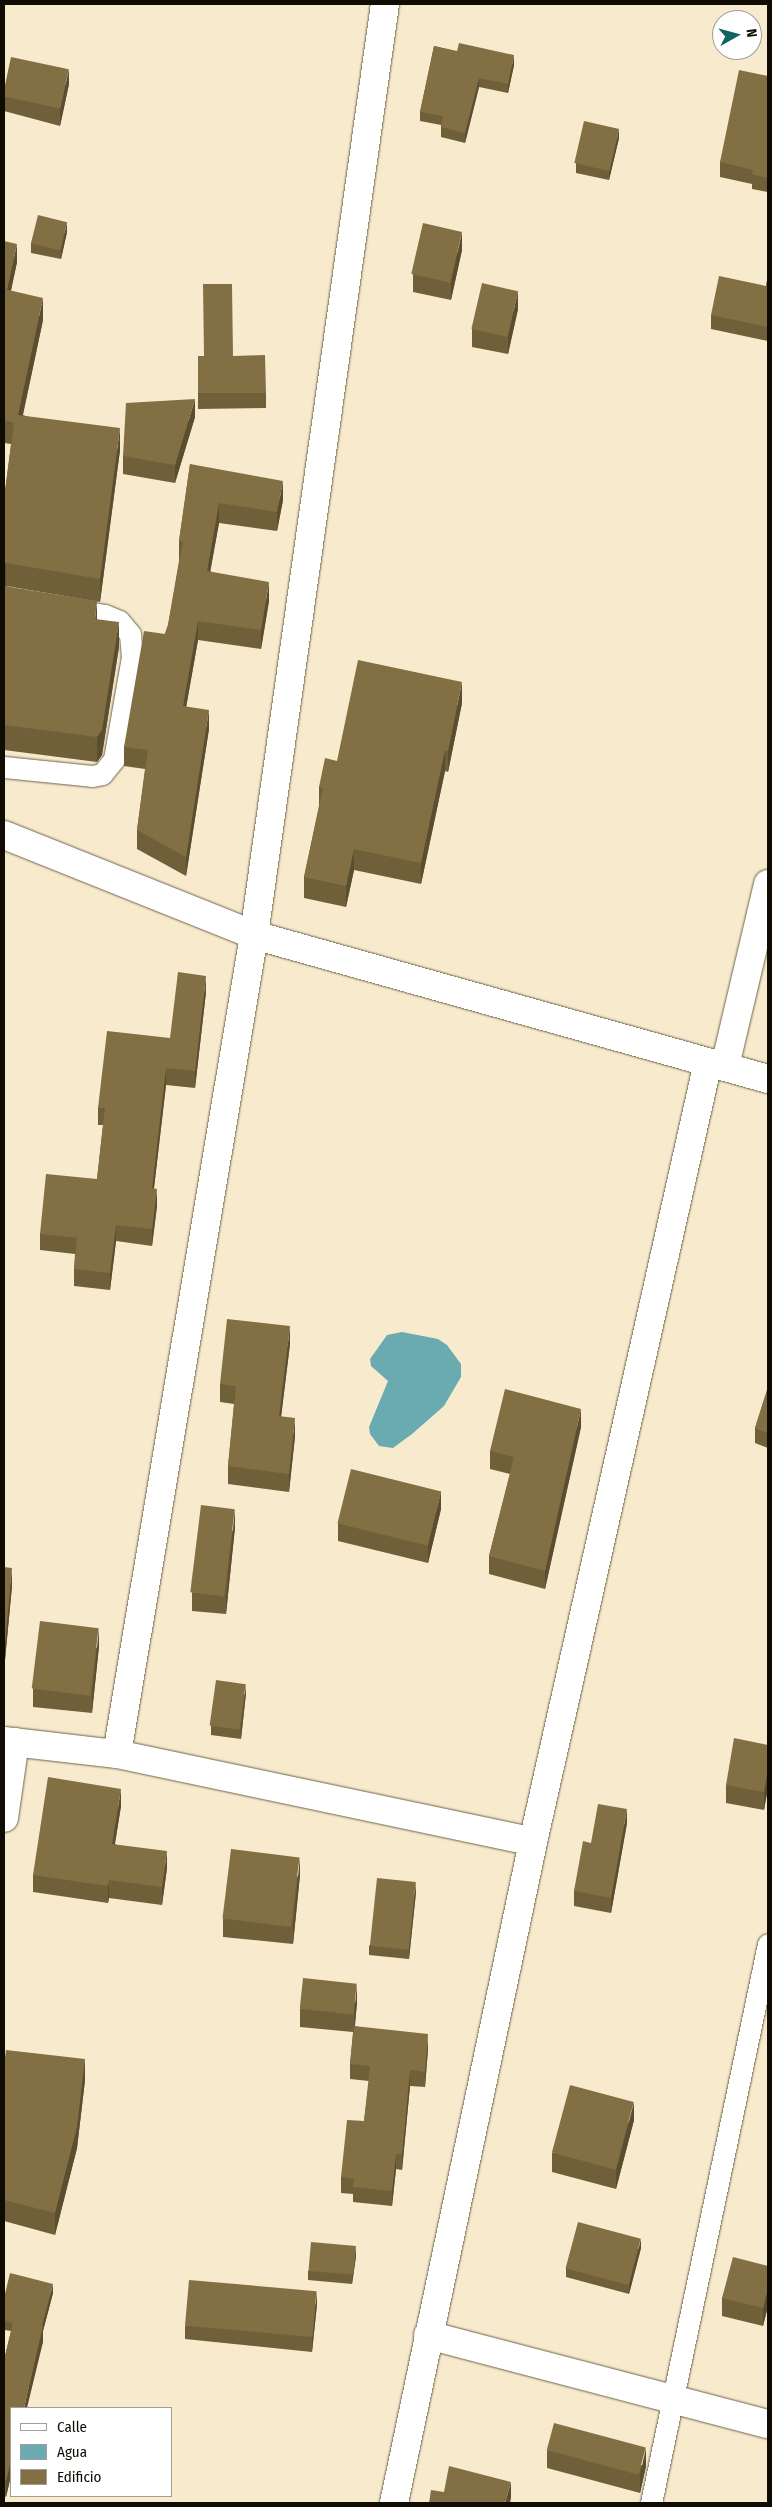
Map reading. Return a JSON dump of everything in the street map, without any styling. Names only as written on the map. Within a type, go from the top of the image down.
[{"type":"street","points":[[117,1754],[254,935],[385,4]]},
{"type":"street","points":[[4,835],[254,935],[768,1079]]},
{"type":"street","points":[[394,2503],[533,1842],[717,1064],[768,884]]},
{"type":"street","points":[[4,1818],[9,1742],[117,1754],[533,1842]]},
{"type":"street","points":[[428,2335],[768,2424]]},
{"type":"lane","points":[[4,767],[92,776],[102,774],[114,759],[132,657],[130,634],[119,621],[105,615],[50,606]]},
{"type":"lane","points":[[651,2503],[768,1944]]},
{"type":"water","points":[[402,1332],[438,1339],[447,1345],[461,1364],[461,1377],[444,1406],[393,1448],[379,1446],[370,1434],[369,1427],[388,1381],[371,1366],[370,1359],[387,1335]]},
{"type":"building","points":[[459,43],[514,55],[508,84],[479,78],[465,133],[441,127],[443,116],[420,112],[434,46],[457,51]]},
{"type":"building","points":[[11,57],[69,69],[60,108],[4,96]]},
{"type":"building","points":[[739,70],[768,76],[768,178],[752,174],[753,170],[720,162]]},
{"type":"building","points":[[584,121],[619,129],[609,171],[574,163]]},
{"type":"building","points":[[38,215],[67,222],[60,250],[31,243]]},
{"type":"building","points":[[423,223],[462,232],[450,283],[411,274]]},
{"type":"building","points":[[4,241],[17,244],[7,290],[4,289]]},
{"type":"building","points":[[768,275],[768,327],[711,315],[719,276],[766,286]]},
{"type":"building","points":[[482,283],[518,291],[507,337],[471,329]]},
{"type":"building","points":[[203,284],[232,284],[233,356],[265,355],[266,393],[198,393],[198,356],[204,356]]},
{"type":"building","points":[[4,289],[43,298],[18,415],[120,428],[100,579],[4,564],[4,499],[14,423],[4,420]]},
{"type":"building","points":[[195,399],[175,465],[123,456],[126,403]]},
{"type":"building","points":[[190,464],[283,481],[277,512],[219,503],[207,571],[269,582],[261,630],[198,621],[183,706],[209,710],[186,857],[137,830],[148,750],[124,747],[144,631],[165,634],[168,625],[183,542],[179,541]]},
{"type":"building","points":[[4,586],[97,601],[95,619],[119,622],[102,730],[97,737],[4,725]]},
{"type":"building","points":[[358,660],[462,682],[448,751],[445,750],[421,863],[354,849],[346,886],[304,877],[323,788],[319,787],[325,758],[337,761]]},
{"type":"building","points":[[178,972],[206,976],[195,1071],[166,1068],[152,1188],[157,1189],[152,1229],[116,1225],[110,1273],[74,1269],[77,1238],[40,1234],[46,1174],[97,1179],[105,1108],[98,1108],[107,1031],[170,1038]]},
{"type":"building","points":[[227,1319],[290,1326],[279,1416],[295,1418],[289,1474],[228,1466],[236,1386],[220,1384]]},
{"type":"building","points":[[768,1387],[768,1433],[755,1428]]},
{"type":"building","points":[[505,1389],[581,1409],[545,1571],[489,1556],[514,1457],[490,1451]]},
{"type":"building","points":[[351,1469],[441,1491],[428,1546],[337,1523]]},
{"type":"building","points":[[201,1505],[235,1509],[224,1596],[190,1592]]},
{"type":"building","points":[[4,1567],[12,1568],[5,1642],[4,1642]]},
{"type":"building","points":[[40,1621],[99,1628],[90,1696],[32,1688]]},
{"type":"building","points":[[216,1680],[246,1684],[239,1730],[210,1726]]},
{"type":"building","points":[[734,1738],[768,1745],[768,1769],[764,1792],[726,1785]]},
{"type":"building","points":[[48,1777],[121,1789],[112,1844],[167,1851],[162,1887],[109,1880],[108,1886],[33,1875]]},
{"type":"building","points":[[598,1804],[627,1809],[611,1898],[574,1891],[583,1841],[591,1843]]},
{"type":"building","points":[[231,1849],[299,1857],[291,1927],[222,1918]]},
{"type":"building","points":[[377,1878],[416,1882],[409,1950],[370,1946]]},
{"type":"building","points":[[303,1978],[357,1984],[353,2014],[300,2009]]},
{"type":"building","points":[[354,2026],[428,2034],[425,2072],[410,2070],[402,2154],[396,2154],[392,2191],[353,2187],[354,2179],[341,2177],[347,2120],[364,2121],[370,2066],[350,2064]]},
{"type":"building","points":[[6,2050],[85,2059],[77,2127],[55,2213],[4,2200],[4,2065]]},
{"type":"building","points":[[570,2085],[634,2102],[616,2170],[552,2153]]},
{"type":"building","points":[[578,2222],[641,2239],[628,2285],[566,2268]]},
{"type":"building","points":[[311,2242],[356,2246],[353,2275],[308,2271]]},
{"type":"building","points":[[733,2257],[768,2266],[768,2288],[763,2308],[722,2298]]},
{"type":"building","points":[[10,2273],[53,2284],[42,2326],[14,2319],[13,2323],[4,2320],[4,2298]]},
{"type":"building","points":[[189,2280],[317,2291],[313,2337],[185,2326]]},
{"type":"building","points":[[14,2319],[43,2326],[24,2407],[10,2407],[10,2464],[6,2481],[4,2480],[4,2360]]},
{"type":"building","points":[[554,2423],[646,2448],[639,2475],[547,2450]]},
{"type":"building","points":[[449,2466],[511,2482],[505,2503],[429,2503],[431,2490],[444,2492]]}]
